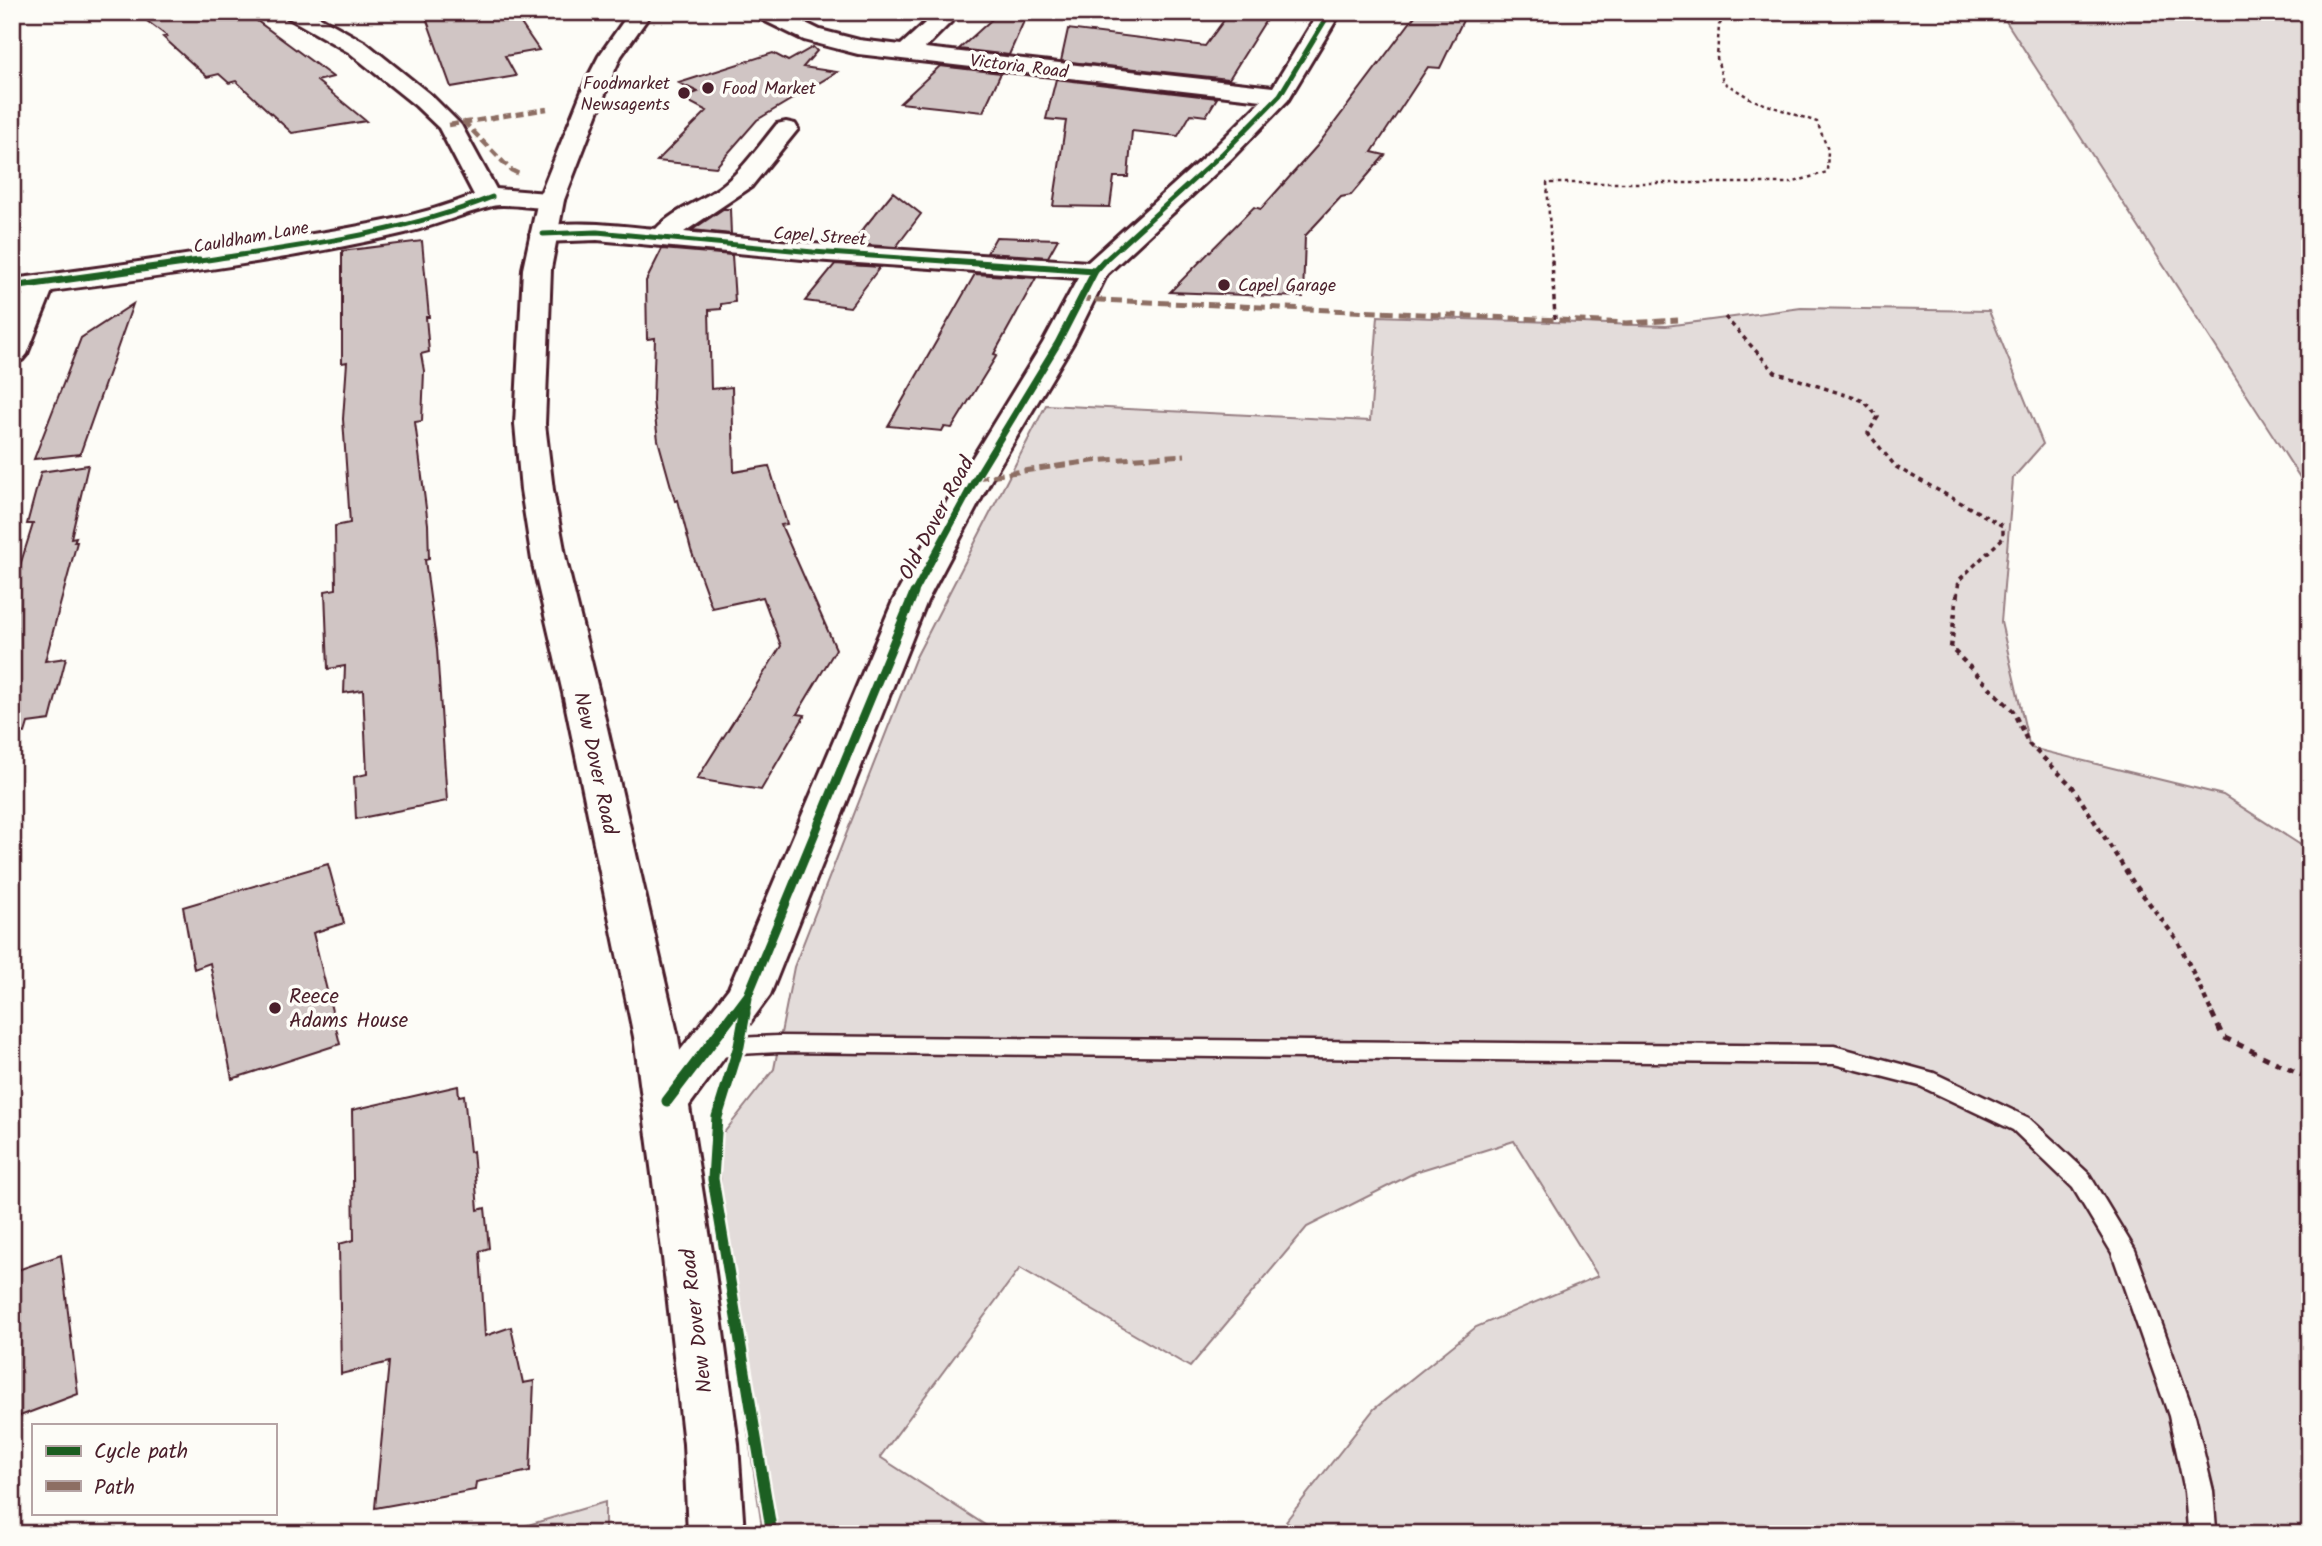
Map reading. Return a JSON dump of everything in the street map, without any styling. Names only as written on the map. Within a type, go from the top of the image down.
[{"type":"street","points":[[295,12],[358,48],[424,101],[449,125],[481,188],[492,197]]},
{"type":"street","name":"New Dover Road","points":[[641,12],[610,56],[597,81],[547,217],[534,309],[530,424],[537,490],[563,623],[581,693],[656,1037],[667,1101],[711,1444],[716,1534]]},
{"type":"street","name":"Victoria Road","points":[[765,12],[801,31],[858,47],[1280,95]]},
{"type":"street","points":[[907,52],[950,12]]},
{"type":"street","name":"Old Dover Road","points":[[667,1101],[748,995],[910,601],[976,478],[1058,343],[1095,271],[1108,256],[1223,153],[1280,95],[1330,12]]},
{"type":"street","points":[[663,238],[687,215],[741,184],[786,129]]},
{"type":"street","name":"Capel Street","points":[[492,197],[583,232],[813,252],[1095,271]]},
{"type":"street","name":"Cauldham Lane","points":[[12,287],[170,268],[390,228],[457,213],[492,197]]},
{"type":"street","points":[[12,355],[41,284]]},
{"type":"lane","points":[[703,1052],[739,1045],[779,1044],[1834,1055],[1926,1079],[2021,1124],[2081,1181],[2123,1250],[2178,1403],[2199,1491],[2202,1529]]},
{"type":"path","points":[[1555,319],[1547,183],[1791,183],[1827,172],[1828,150],[1817,122],[1753,100],[1723,82],[1717,58],[1719,25],[1731,12]]},
{"type":"path","points":[[1725,317],[1775,372],[1864,401],[1878,417],[1868,433],[1896,467],[2003,527],[2003,538],[1959,580],[1951,648],[2012,711],[2029,744],[2072,786],[2133,882],[2178,941],[2223,1037],[2310,1079]]},
{"type":"shaded area","points":[[2000,12],[2310,12],[2310,493]]},
{"type":"shaded area","points":[[1801,308],[1989,311],[2043,444],[2013,478],[2001,622],[2031,748],[2223,795],[2310,851],[2310,1534],[1307,1534],[1286,1521],[1374,1409],[1476,1327],[1598,1276],[1514,1141],[1418,1171],[1307,1227],[1190,1367],[1020,1268],[880,1457],[999,1534],[763,1534],[723,1264],[719,1139],[774,1069],[794,967],[915,659],[1046,405],[1370,421],[1378,316],[1666,326]]},
{"type":"shaded area","points":[[605,1502],[605,1534],[498,1534]]},
{"type":"building","points":[[135,12],[245,12],[333,77],[317,81],[366,121],[292,133],[236,81],[229,83],[219,74],[207,77],[163,37],[167,36]]},
{"type":"building","points":[[424,12],[513,12],[539,50],[505,56],[516,76],[451,87]]},
{"type":"building","points":[[1000,12],[1028,12],[1009,55],[959,49]]},
{"type":"building","points":[[1230,12],[1271,12],[1229,79],[1061,61],[1068,29],[1205,46]]},
{"type":"building","points":[[1418,12],[1467,12],[1440,68],[1428,67],[1372,152],[1385,155],[1351,195],[1341,197],[1305,236],[1303,297],[1170,292],[1254,207],[1261,209],[1317,146]]},
{"type":"building","points":[[813,47],[817,51],[803,67],[837,72],[757,120],[716,167],[657,161],[707,111],[682,98],[698,92],[679,83],[773,53],[788,61]]},
{"type":"building","points":[[940,66],[1001,73],[983,112],[900,103]]},
{"type":"building","points":[[1056,79],[1217,98],[1206,116],[1191,114],[1178,136],[1132,131],[1128,177],[1114,177],[1110,207],[1053,206],[1066,121],[1046,119]]},
{"type":"building","points":[[893,192],[921,214],[896,247],[851,244]]},
{"type":"building","points":[[723,209],[730,209],[731,234],[692,230]]},
{"type":"building","points":[[996,237],[1058,239],[1048,257],[987,253]]},
{"type":"building","points":[[422,241],[429,317],[426,317],[429,352],[421,354],[424,371],[422,421],[415,422],[428,524],[429,559],[425,560],[437,649],[447,801],[356,819],[354,777],[367,774],[363,690],[344,693],[345,666],[328,669],[325,591],[336,589],[335,526],[350,523],[343,419],[347,362],[342,363],[342,251]]},
{"type":"building","points":[[662,249],[732,255],[735,302],[721,304],[721,309],[709,310],[711,389],[732,387],[734,472],[769,466],[787,524],[781,525],[836,649],[797,714],[805,715],[761,790],[697,779],[781,646],[763,597],[712,608],[691,550],[678,500],[675,501],[658,440],[653,401],[655,338],[647,339],[646,281]]},
{"type":"building","points":[[835,264],[880,267],[850,307],[805,301]]},
{"type":"building","points":[[975,274],[1036,278],[994,354],[997,355],[952,428],[944,427],[942,431],[888,426]]},
{"type":"building","points":[[133,304],[80,454],[34,459],[81,338]]},
{"type":"building","points":[[88,465],[71,538],[76,537],[74,542],[77,542],[45,661],[66,658],[50,720],[28,723],[25,733],[12,731],[12,591],[33,524],[27,524],[41,472]]},
{"type":"building","name":"Reece Adams House","points":[[328,864],[344,923],[313,933],[340,1044],[232,1079],[210,963],[194,969],[183,907]]},
{"type":"building","points":[[458,1086],[459,1096],[464,1095],[470,1152],[473,1151],[478,1210],[485,1208],[489,1248],[480,1251],[485,1336],[511,1327],[523,1383],[534,1381],[530,1471],[476,1482],[475,1490],[375,1508],[389,1362],[341,1374],[339,1244],[354,1240],[352,1110]]},
{"type":"building","points":[[61,1255],[78,1394],[12,1419],[12,1272]]},
{"type":"marked path","points":[[449,125],[547,109]]},
{"type":"marked path","points":[[463,121],[511,170],[519,174]]},
{"type":"marked path","points":[[1079,299],[1627,323],[1678,320]]},
{"type":"marked path","points":[[976,478],[1092,461],[1185,455]]},
{"type":"cycle path","points":[[667,1101],[748,995],[910,601],[976,478],[1058,343],[1095,271],[1108,256],[1223,153],[1280,95],[1330,12]]},
{"type":"cycle path","points":[[12,287],[160,267],[377,230],[447,214],[492,197]]},
{"type":"cycle path","points":[[543,234],[597,232],[813,252],[1095,271]]},
{"type":"cycle path","points":[[748,998],[739,1046],[717,1117],[713,1179],[772,1534]]},
{"type":"place","name":"Food Market","points":[[708,88]]},
{"type":"place","name":"Foodmarket Newsagents","points":[[684,93]]},
{"type":"place","name":"Capel Garage","points":[[1224,285]]},
{"type":"place","name":"Reece Adams House","points":[[275,1008]]}]
